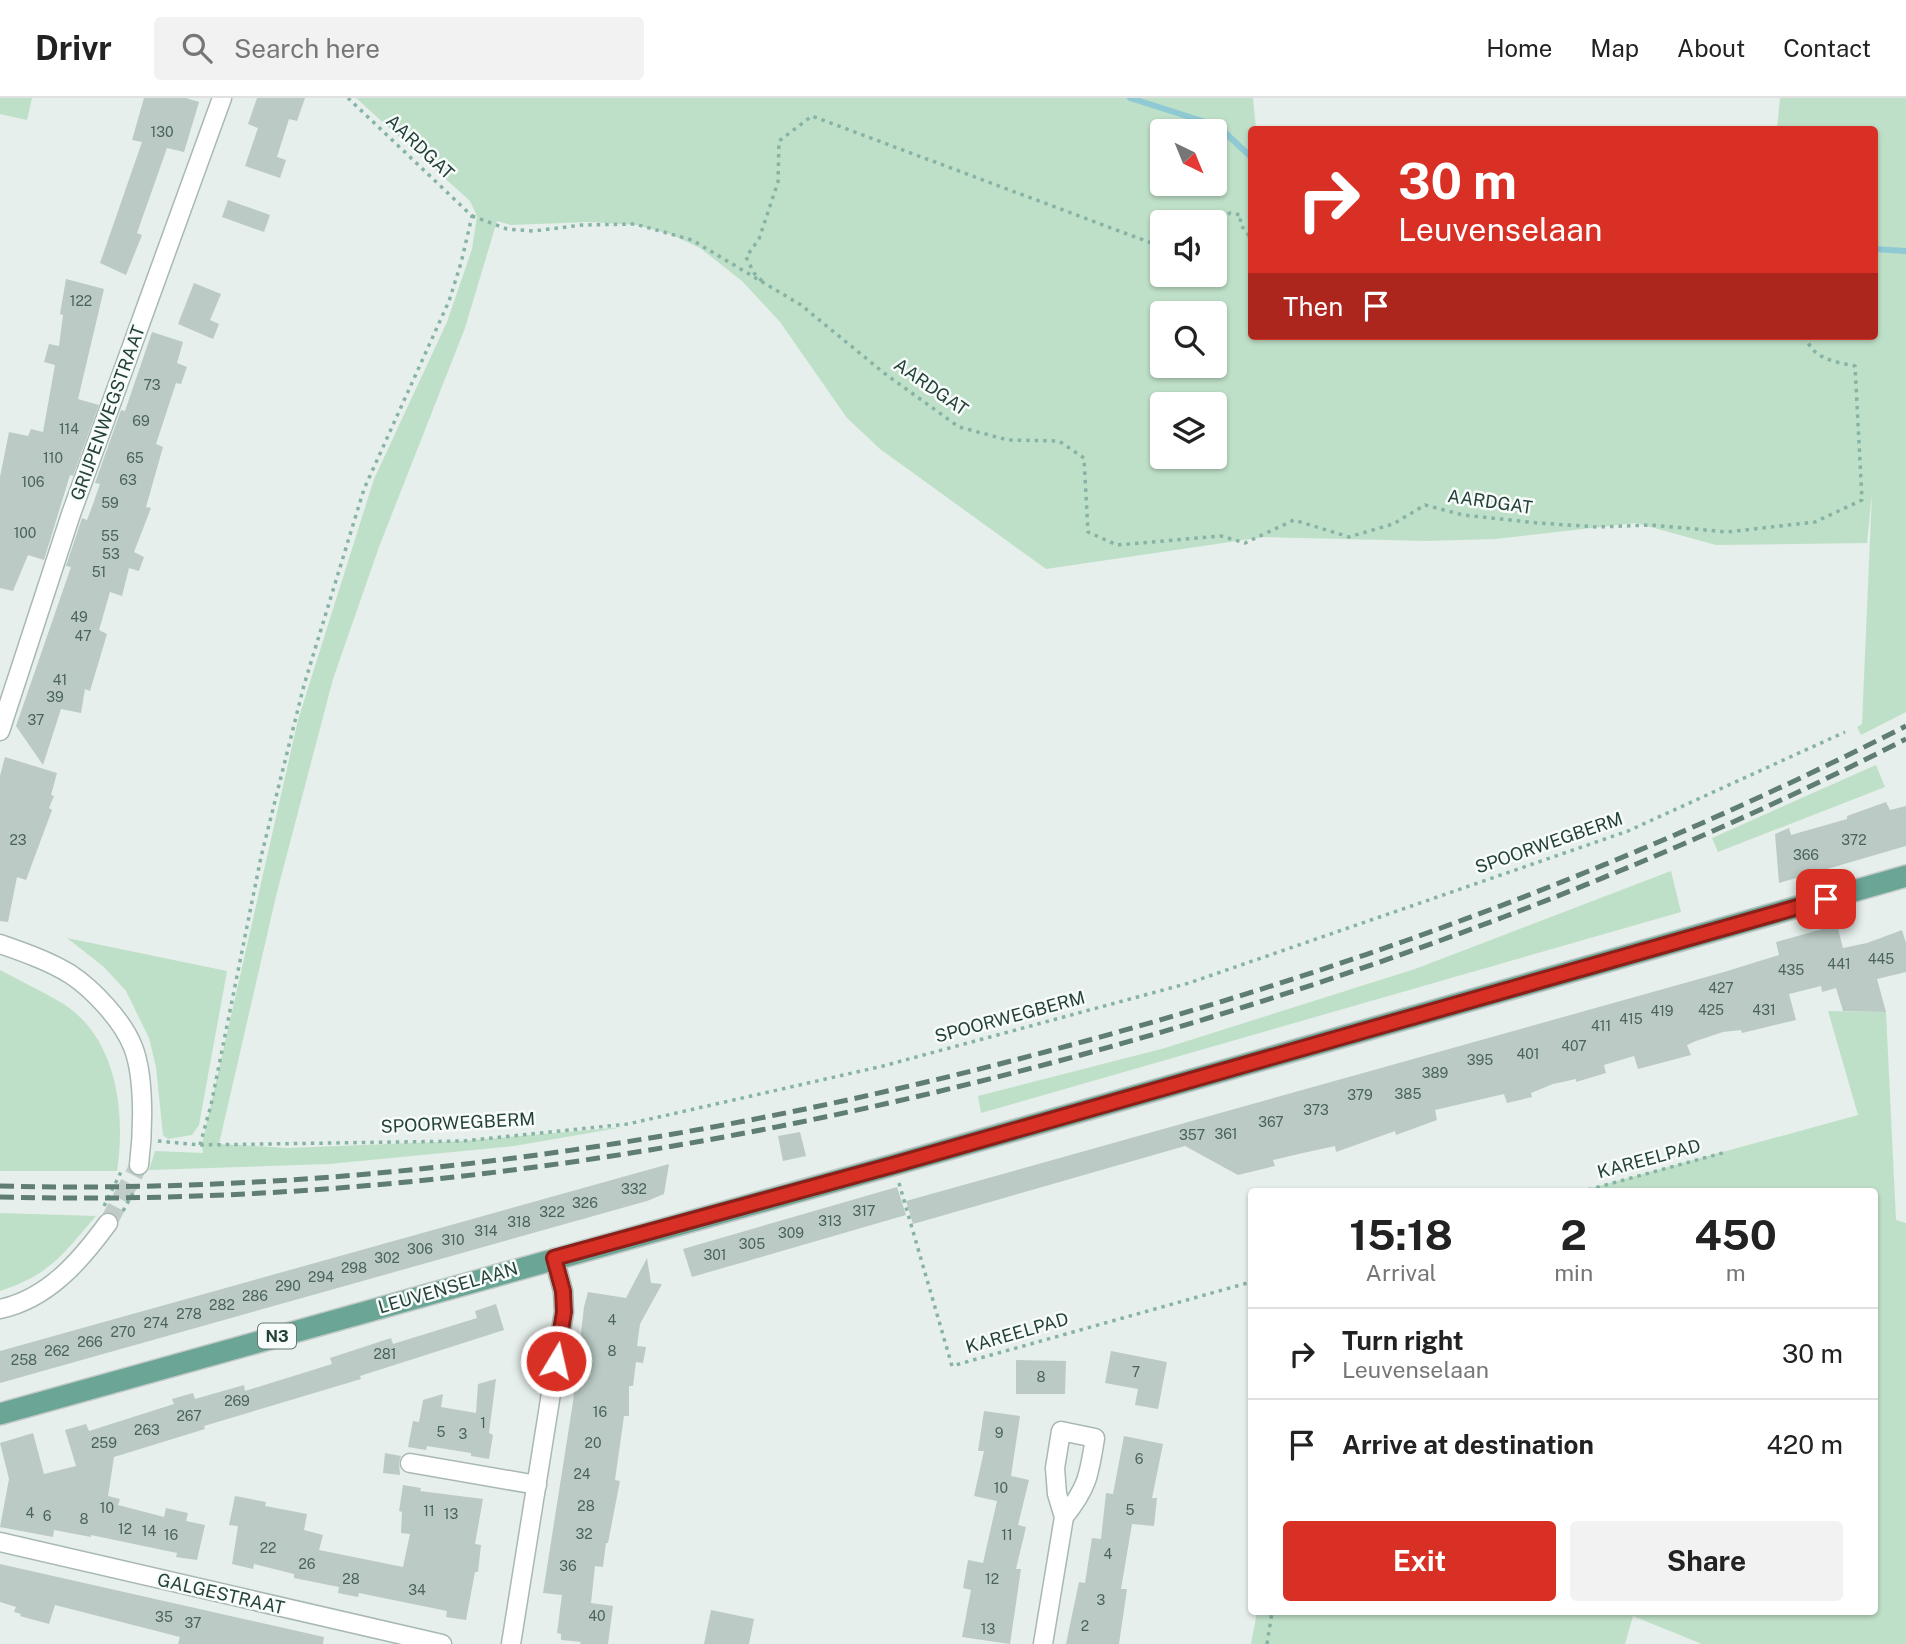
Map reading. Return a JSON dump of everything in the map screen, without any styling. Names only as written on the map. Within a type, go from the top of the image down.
[{"type":"main road","name":"LEUVENSELAAN","points":[[0,1413],[893,1165],[1906,876]]},
{"type":"street","name":"GRIJPENWEGSTRAAT","points":[[0,731],[71,514],[222,98]]},
{"type":"street","points":[[0,944],[67,972],[90,988],[113,1014],[133,1046],[140,1083],[142,1140],[135,1169]]},
{"type":"street","points":[[0,1309],[30,1298],[70,1270],[88,1252],[109,1218]]},
{"type":"street","points":[[511,1644],[564,1312],[563,1291],[554,1258]]},
{"type":"street","points":[[410,1463],[537,1485]]},
{"type":"street","points":[[1043,1644],[1064,1517]]},
{"type":"street","name":"GALGESTRAAT","points":[[0,1542],[442,1644]]},
{"type":"path","name":"AARDGAT","points":[[348,98],[472,216],[508,229],[534,231],[582,225],[635,224],[692,240],[802,305],[884,373],[959,426],[1008,440],[1059,441],[1084,458],[1088,532],[1117,545],[1221,536],[1245,543],[1294,520],[1349,537],[1393,524],[1424,505],[1463,515],[1598,527],[1651,525],[1727,532],[1815,522],[1861,500],[1855,366],[1825,360],[1808,340]]},
{"type":"path","points":[[763,282],[754,274],[746,257],[759,239],[778,181],[779,141],[812,116],[1150,243]]},
{"type":"path","points":[[1227,215],[1241,215],[1240,224],[1248,234]]},
{"type":"path","points":[[200,1144],[211,1105],[261,856],[304,685],[365,489],[449,301],[472,216]]},
{"type":"path","name":"SPOORWEGBERM","points":[[155,1134],[154,1141],[200,1144],[463,1141],[628,1124],[883,1066],[1189,983],[1628,831],[1845,732]]},
{"type":"path","name":"KAREELPAD","points":[[1595,1188],[1726,1152]]},
{"type":"path","name":"KAREELPAD","points":[[893,1165],[952,1366],[1248,1283]]},
{"type":"path","points":[[109,1218],[135,1169]]},
{"type":"path","points":[[109,1218],[135,1169]]},
{"type":"path","points":[[1267,1644],[1272,1615]]},
{"type":"green space","points":[[0,98],[32,98],[27,120],[0,114]]},
{"type":"green space","points":[[356,98],[1253,98],[1256,126],[1248,126],[1248,340],[1878,340],[1878,126],[1777,126],[1780,98],[1906,98],[1906,712],[1861,735],[1857,727],[1862,724],[1872,493],[1867,543],[1716,545],[1636,523],[1495,539],[1427,541],[1264,537],[1046,569],[880,449],[847,418],[780,322],[742,281],[700,248],[670,234],[637,225],[589,222],[511,225],[497,221],[465,328],[379,547],[333,679],[276,896],[219,1144],[288,1148],[463,1141],[624,1127],[514,1146],[329,1164],[149,1170],[155,1151],[203,1153],[202,1144],[298,720],[374,479],[447,322],[472,249],[477,216],[470,201]]},
{"type":"green space","points":[[1876,765],[1885,787],[1718,852],[1712,838]]},
{"type":"green space","points":[[1671,871],[1681,912],[981,1113],[978,1096],[1165,1048],[1415,969]]},
{"type":"green space","points":[[67,938],[227,971],[199,1125],[192,1135],[168,1139],[163,1135],[156,1067],[149,1038],[126,991],[104,967]]},
{"type":"green space","points":[[0,970],[62,1003],[81,1018],[95,1035],[114,1078],[118,1101],[120,1125],[117,1171],[0,1171]]},
{"type":"green space","points":[[1828,1011],[1886,1012],[1896,1220],[1906,1223],[1906,1644],[1702,1644],[1633,1616],[1625,1644],[1251,1644],[1256,1615],[1878,1615],[1878,1188],[1592,1188],[1858,1115]]},
{"type":"green space","points":[[0,1213],[96,1216],[44,1270],[0,1291]]},
{"type":"building","points":[[144,98],[186,98],[199,102],[184,152],[167,148],[137,233],[142,235],[126,275],[100,263],[142,142],[132,140]]},
{"type":"building","points":[[257,98],[305,98],[297,121],[289,119],[277,157],[286,160],[280,178],[245,166],[258,128],[248,124]]},
{"type":"building","points":[[228,200],[270,215],[264,232],[222,217]]},
{"type":"building","points":[[66,279],[104,289],[78,399],[99,405],[73,476],[70,475],[44,560],[28,555],[13,591],[0,588],[0,477],[9,432],[28,436],[31,429],[43,432],[55,365],[44,362],[49,344],[59,346],[63,315],[60,314]]},
{"type":"building","points":[[194,283],[221,294],[210,320],[219,324],[213,339],[178,324]]},
{"type":"building","points":[[152,332],[183,342],[177,363],[187,367],[181,384],[176,383],[156,444],[163,447],[146,507],[151,508],[134,552],[144,557],[139,571],[129,568],[122,596],[110,592],[99,630],[107,634],[90,691],[85,689],[81,713],[61,709],[43,765],[16,726],[71,567],[66,566],[82,518],[87,520],[100,484],[95,483],[121,410],[125,411]]},
{"type":"building","points":[[5,757],[57,773],[51,795],[54,796],[49,808],[52,810],[26,880],[17,877],[8,922],[0,921],[0,776]]},
{"type":"building","points":[[1886,802],[1890,810],[1906,806],[1906,846],[1779,883],[1775,834],[1789,828],[1791,835],[1847,819],[1847,816]]},
{"type":"building","points":[[1837,925],[1843,948],[1867,943],[1902,930],[1906,943],[1906,972],[1877,979],[1886,1012],[1843,1011],[1836,988],[1822,992],[1821,986],[1789,994],[1796,1020],[1742,1033],[1741,1030],[1723,1032],[1687,1045],[1691,1055],[1638,1069],[1634,1056],[1604,1065],[1606,1073],[1576,1082],[1576,1079],[1553,1084],[1531,1093],[1532,1097],[1507,1103],[1504,1094],[1435,1110],[1437,1120],[1396,1135],[1395,1131],[1336,1152],[1335,1146],[1273,1160],[1275,1166],[1238,1175],[1185,1146],[913,1224],[906,1201],[1724,972],[1779,955],[1776,942]]},
{"type":"building","points":[[800,1132],[806,1156],[783,1161],[778,1136]]},
{"type":"building","points":[[669,1164],[664,1194],[647,1201],[0,1383],[0,1351]]},
{"type":"building","points":[[897,1187],[906,1215],[692,1277],[683,1249]]},
{"type":"building","points":[[647,1258],[651,1283],[662,1284],[640,1324],[637,1346],[646,1347],[643,1363],[636,1362],[633,1386],[629,1386],[629,1416],[624,1416],[615,1480],[620,1481],[603,1567],[595,1566],[591,1603],[613,1606],[608,1644],[580,1644],[581,1642],[561,1640],[561,1634],[557,1633],[562,1595],[543,1593],[573,1402],[584,1307],[588,1292],[626,1298]]},
{"type":"building","points":[[496,1304],[504,1330],[360,1376],[361,1379],[204,1426],[205,1429],[114,1457],[108,1496],[120,1499],[118,1505],[164,1517],[166,1508],[188,1513],[186,1521],[205,1525],[197,1560],[176,1557],[177,1553],[91,1535],[54,1530],[53,1537],[0,1527],[9,1479],[0,1443],[33,1433],[44,1474],[76,1466],[65,1430],[86,1424],[89,1431],[174,1404],[172,1399],[193,1393],[195,1399],[244,1385],[245,1391],[332,1364],[330,1358],[391,1338],[393,1344],[477,1318],[475,1311]]},
{"type":"building","points":[[1111,1351],[1167,1362],[1158,1409],[1135,1405],[1138,1389],[1105,1383]]},
{"type":"building","points":[[1016,1360],[1066,1361],[1065,1394],[1016,1394]]},
{"type":"building","points":[[496,1379],[489,1433],[493,1435],[489,1459],[471,1456],[471,1453],[427,1446],[426,1450],[408,1447],[413,1421],[419,1422],[423,1400],[443,1394],[441,1407],[476,1413],[478,1384]]},
{"type":"building","points":[[984,1411],[1020,1416],[1011,1476],[1029,1480],[1018,1525],[1026,1527],[1016,1569],[1021,1569],[1010,1644],[962,1637],[971,1590],[963,1588],[968,1560],[983,1563],[997,1501],[974,1496],[984,1451],[978,1451]]},
{"type":"building","points":[[1124,1436],[1163,1444],[1152,1498],[1157,1498],[1154,1526],[1132,1524],[1121,1589],[1127,1589],[1119,1644],[1066,1644],[1079,1582],[1085,1583],[1092,1538],[1101,1539],[1106,1493],[1113,1494]]},
{"type":"building","points":[[385,1453],[401,1456],[400,1475],[383,1473]]},
{"type":"building","points":[[403,1485],[421,1488],[420,1491],[483,1499],[475,1544],[481,1545],[478,1572],[475,1572],[466,1620],[446,1617],[447,1611],[359,1593],[358,1597],[338,1593],[339,1587],[294,1578],[294,1574],[254,1564],[253,1569],[232,1564],[238,1526],[229,1525],[235,1496],[266,1502],[265,1506],[307,1514],[304,1530],[323,1535],[319,1550],[403,1567],[410,1534],[401,1533],[402,1512],[399,1511]]},
{"type":"building","points":[[0,1564],[324,1637],[323,1644],[178,1644],[180,1637],[55,1605],[49,1624],[20,1616],[21,1614],[14,1612],[16,1607],[0,1602]]},
{"type":"building","points":[[711,1610],[754,1619],[749,1644],[704,1644]]},
{"type":"waterway","points":[[1130,98],[1218,126],[1248,154]]},
{"type":"waterway","points":[[1878,249],[1906,251]]},
{"type":"tunnel","points":[[108,1223],[139,1165]]},
{"type":"railway","points":[[0,1186],[135,1186],[271,1181],[406,1170],[675,1134],[940,1079],[1179,1014],[1392,946],[1601,866],[1704,822],[1806,776],[1906,726]]},
{"type":"railway","points":[[0,1197],[154,1197],[308,1190],[461,1176],[614,1156],[766,1129],[917,1096],[1067,1059],[1215,1016],[1392,958],[1653,857],[1738,820],[1906,739]]},
{"type":"route","points":[[556,1361],[564,1312],[563,1291],[554,1258],[893,1165],[1826,899]]}]
